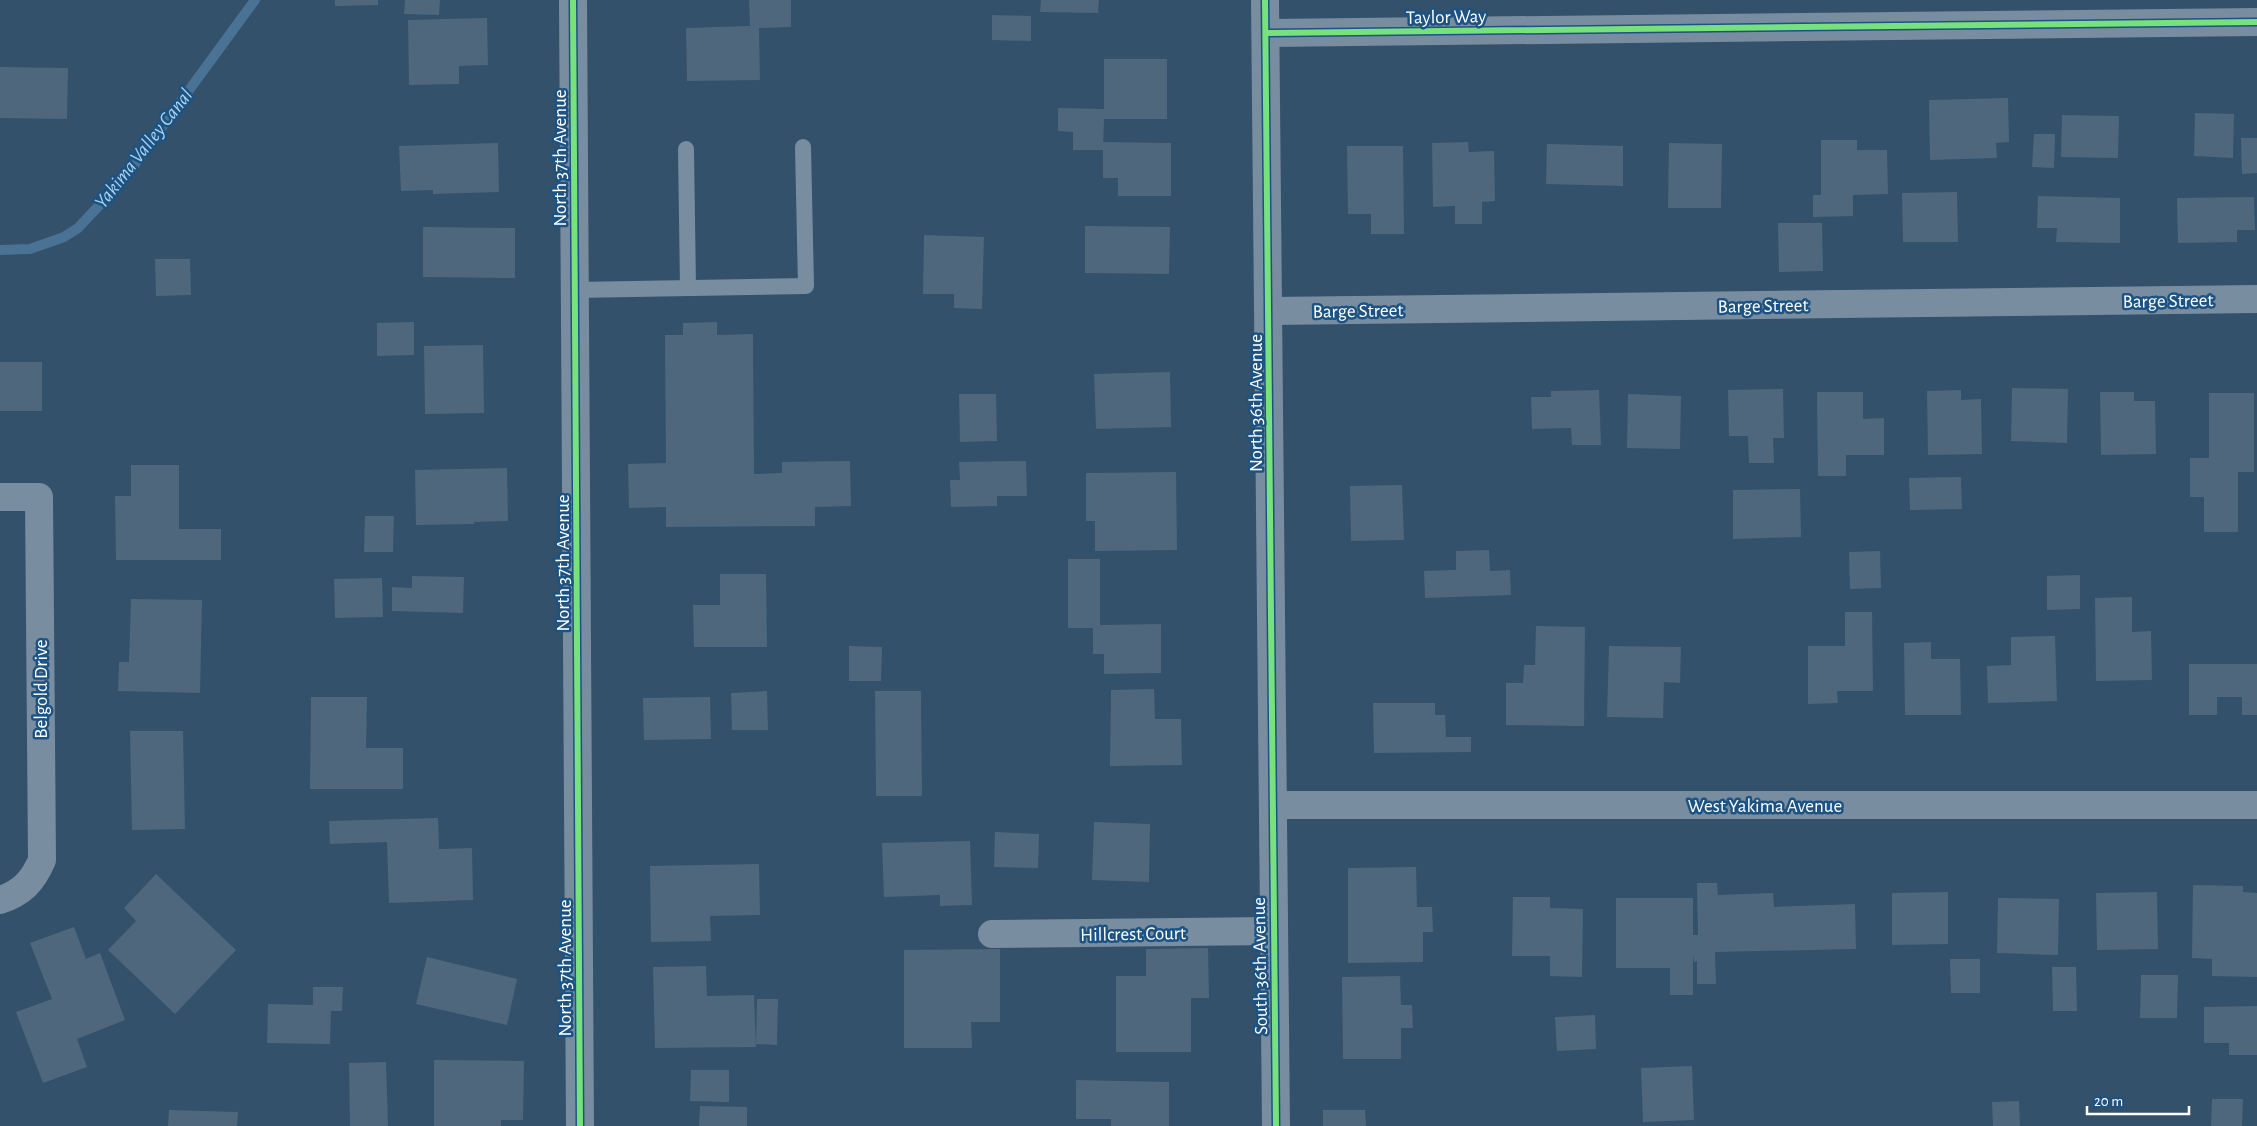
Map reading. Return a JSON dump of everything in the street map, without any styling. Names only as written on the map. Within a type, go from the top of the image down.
[{"type":"street","name":"North 37th Avenue","points":[[573,0],[580,1126]]},
{"type":"street","name":"North 36th Avenue","points":[[1265,0],[1270,312],[1274,805]]},
{"type":"street","name":"Taylor Way","points":[[1266,33],[2257,22]]},
{"type":"street","name":"Barge Street","points":[[1270,312],[2257,299]]},
{"type":"street","name":"Belgold Drive","points":[[0,497],[39,497],[42,860],[35,876],[26,888],[0,900]]},
{"type":"street","name":"West Yakima Avenue","points":[[1274,805],[2257,805]]},
{"type":"street","name":"South 36th Avenue","points":[[1274,805],[1276,1126]]},
{"type":"street","name":"Hillcrest Court","points":[[992,934],[1274,931]]},
{"type":"lane","points":[[575,290],[806,286],[802,147]]},
{"type":"lane","points":[[686,149],[688,288]]},
{"type":"building","points":[[335,0],[378,0],[378,5],[335,6]]},
{"type":"building","points":[[405,0],[440,0],[439,15],[404,14]]},
{"type":"building","points":[[749,0],[791,0],[791,27],[759,28],[760,80],[687,81],[686,28],[750,26]]},
{"type":"building","points":[[1041,0],[1099,0],[1098,13],[1040,12]]},
{"type":"building","points":[[992,15],[1031,16],[1031,41],[992,40]]},
{"type":"building","points":[[487,18],[488,65],[459,66],[459,84],[409,85],[408,20]]},
{"type":"building","points":[[1104,59],[1167,59],[1167,119],[1104,119],[1103,150],[1073,150],[1073,132],[1058,131],[1058,108],[1104,109]]},
{"type":"building","points":[[0,67],[68,68],[67,119],[0,118]]},
{"type":"building","points":[[2008,98],[2009,142],[1996,143],[1997,158],[1930,160],[1929,100]]},
{"type":"building","points":[[2195,113],[2234,114],[2233,158],[2194,156]]},
{"type":"building","points":[[2062,115],[2119,116],[2118,158],[2061,157]]},
{"type":"building","points":[[2034,134],[2055,134],[2054,168],[2032,167]]},
{"type":"building","points":[[2241,138],[2257,138],[2257,173],[2242,174]]},
{"type":"building","points":[[1821,140],[1857,140],[1857,150],[1887,150],[1888,194],[1853,195],[1853,216],[1813,217],[1813,195],[1821,195]]},
{"type":"building","points":[[1103,142],[1171,143],[1171,196],[1118,196],[1118,178],[1103,178]]},
{"type":"building","points":[[1468,142],[1469,152],[1494,151],[1495,201],[1482,202],[1482,224],[1455,224],[1455,206],[1433,207],[1432,143]]},
{"type":"building","points":[[498,143],[499,192],[433,194],[433,190],[401,191],[399,146]]},
{"type":"building","points":[[1669,143],[1722,144],[1721,208],[1668,208]]},
{"type":"building","points":[[1547,144],[1623,146],[1623,186],[1546,184]]},
{"type":"building","points":[[1347,146],[1403,146],[1404,234],[1371,234],[1371,214],[1348,214]]},
{"type":"building","points":[[1957,192],[1958,242],[1903,242],[1902,193]]},
{"type":"building","points":[[2038,196],[2120,198],[2120,243],[2056,242],[2057,228],[2037,228]]},
{"type":"building","points":[[2254,197],[2255,230],[2237,230],[2237,242],[2178,243],[2177,198]]},
{"type":"building","points":[[1778,223],[1822,223],[1823,271],[1779,272]]},
{"type":"building","points":[[1085,226],[1170,227],[1169,274],[1085,273]]},
{"type":"building","points":[[423,227],[515,228],[515,278],[423,277]]},
{"type":"building","points":[[924,235],[984,237],[982,309],[954,308],[954,294],[923,294]]},
{"type":"building","points":[[155,259],[190,259],[191,295],[156,296]]},
{"type":"building","points":[[414,322],[414,355],[377,356],[377,323]]},
{"type":"building","points":[[717,322],[717,335],[753,334],[754,474],[782,473],[782,462],[850,461],[851,506],[815,507],[815,526],[666,527],[666,507],[629,508],[628,464],[666,463],[665,335],[683,335],[683,323]]},
{"type":"building","points":[[483,345],[484,413],[425,414],[424,346]]},
{"type":"building","points":[[0,362],[42,362],[42,411],[0,411]]},
{"type":"building","points":[[1170,372],[1171,427],[1096,429],[1094,374]]},
{"type":"building","points":[[2012,388],[2068,389],[2067,443],[2011,441]]},
{"type":"building","points":[[1783,389],[1784,438],[1773,438],[1774,463],[1749,463],[1748,436],[1729,436],[1728,390]]},
{"type":"building","points":[[1599,390],[1601,445],[1572,445],[1571,428],[1532,429],[1531,397],[1551,397],[1551,391]]},
{"type":"building","points":[[1961,390],[1961,400],[1981,399],[1982,454],[1928,455],[1927,391]]},
{"type":"building","points":[[1817,392],[1863,392],[1863,419],[1884,418],[1884,455],[1846,455],[1846,476],[1818,476]]},
{"type":"building","points":[[2100,392],[2134,392],[2134,401],[2155,401],[2156,454],[2101,455]]},
{"type":"building","points":[[2209,393],[2254,393],[2254,472],[2238,472],[2238,532],[2204,532],[2204,497],[2190,497],[2190,458],[2209,458]]},
{"type":"building","points":[[959,394],[996,394],[997,441],[960,442]]},
{"type":"building","points":[[1628,394],[1681,396],[1680,449],[1627,448]]},
{"type":"building","points":[[1026,461],[1027,496],[997,496],[997,506],[951,507],[950,480],[960,480],[959,462]]},
{"type":"building","points":[[131,465],[179,465],[179,529],[221,529],[221,560],[116,560],[115,496],[131,496]]},
{"type":"building","points":[[507,468],[508,521],[474,522],[474,524],[416,525],[415,470]]},
{"type":"building","points":[[1176,472],[1177,550],[1095,551],[1095,521],[1086,521],[1086,473]]},
{"type":"building","points":[[1961,477],[1962,509],[1910,510],[1909,478]]},
{"type":"building","points":[[1402,485],[1404,540],[1351,541],[1350,486]]},
{"type":"building","points":[[1800,489],[1801,537],[1733,539],[1733,490]]},
{"type":"building","points":[[365,516],[394,516],[393,552],[364,552]]},
{"type":"building","points":[[1489,550],[1490,571],[1510,570],[1511,595],[1425,598],[1424,571],[1456,570],[1456,551]]},
{"type":"building","points":[[1880,551],[1881,588],[1850,589],[1849,552]]},
{"type":"building","points":[[1068,559],[1100,559],[1100,625],[1161,624],[1161,673],[1104,674],[1104,654],[1093,654],[1093,628],[1068,628]]},
{"type":"building","points":[[720,574],[766,574],[767,647],[694,647],[693,605],[720,605]]},
{"type":"building","points":[[2080,575],[2080,609],[2047,610],[2047,576]]},
{"type":"building","points":[[412,576],[464,577],[463,613],[392,611],[392,587],[412,588]]},
{"type":"building","points":[[382,578],[383,617],[335,618],[334,579]]},
{"type":"building","points":[[2132,597],[2132,632],[2151,631],[2152,680],[2096,681],[2095,598]]},
{"type":"building","points":[[131,599],[202,600],[200,693],[118,691],[119,662],[129,662]]},
{"type":"building","points":[[1845,612],[1872,612],[1873,691],[1837,691],[1838,703],[1808,704],[1808,646],[1845,646]]},
{"type":"building","points":[[1536,626],[1585,627],[1584,726],[1506,725],[1506,683],[1523,683],[1524,665],[1535,665]]},
{"type":"building","points":[[2055,636],[2057,701],[1988,703],[1987,666],[2011,665],[2011,637]]},
{"type":"building","points":[[1931,642],[1931,659],[1960,659],[1961,715],[1905,715],[1904,643]]},
{"type":"building","points":[[849,646],[882,647],[881,681],[849,681]]},
{"type":"building","points":[[1609,646],[1681,647],[1680,683],[1664,682],[1663,718],[1607,717]]},
{"type":"building","points":[[2189,664],[2257,664],[2257,715],[2242,715],[2242,697],[2217,697],[2217,715],[2189,715]]},
{"type":"building","points":[[1154,689],[1155,719],[1181,719],[1182,765],[1110,766],[1111,690]]},
{"type":"building","points":[[767,691],[768,730],[732,730],[731,693]]},
{"type":"building","points":[[875,691],[921,691],[922,796],[876,796]]},
{"type":"building","points":[[311,697],[367,697],[366,748],[403,748],[403,789],[310,789]]},
{"type":"building","points":[[710,697],[711,739],[644,740],[643,698]]},
{"type":"building","points":[[1373,703],[1435,703],[1435,715],[1445,715],[1446,737],[1471,737],[1471,752],[1374,753]]},
{"type":"building","points":[[130,731],[183,731],[185,829],[132,830]]},
{"type":"building","points":[[438,818],[439,849],[472,848],[473,900],[389,903],[387,842],[330,844],[329,821]]},
{"type":"building","points":[[1094,822],[1150,824],[1149,882],[1092,880]]},
{"type":"building","points":[[995,832],[1039,834],[1038,868],[994,867]]},
{"type":"building","points":[[970,841],[972,905],[940,906],[940,895],[884,897],[882,843]]},
{"type":"building","points":[[759,864],[760,915],[710,916],[711,941],[651,942],[650,866]]},
{"type":"building","points":[[1416,867],[1417,907],[1432,907],[1433,932],[1423,932],[1423,962],[1348,963],[1348,868]]},
{"type":"building","points":[[156,874],[236,950],[175,1014],[108,950],[136,921],[124,908]]},
{"type":"building","points":[[1697,883],[1717,883],[1718,895],[1773,893],[1774,907],[1855,904],[1856,949],[1715,952],[1716,984],[1697,984],[1697,961],[1694,962],[1693,954],[1693,995],[1670,995],[1670,968],[1616,968],[1616,898],[1693,898],[1693,935],[1698,935]]},
{"type":"building","points":[[2193,885],[2243,886],[2243,892],[2257,893],[2257,977],[2212,976],[2212,959],[2192,958]]},
{"type":"building","points":[[1948,892],[1948,944],[1892,945],[1892,893]]},
{"type":"building","points":[[2157,892],[2158,949],[2097,950],[2096,893]]},
{"type":"building","points":[[1513,897],[1550,897],[1550,908],[1583,909],[1582,977],[1550,976],[1550,956],[1512,956]]},
{"type":"building","points":[[1998,898],[2059,899],[2058,955],[1997,953]]},
{"type":"building","points":[[74,927],[86,959],[100,953],[125,1020],[77,1039],[87,1067],[43,1083],[16,1012],[52,999],[30,943]]},
{"type":"building","points":[[1208,948],[1209,998],[1191,998],[1191,1052],[1116,1052],[1116,976],[1146,976],[1146,949]]},
{"type":"building","points":[[1000,949],[1000,1022],[971,1022],[972,1048],[904,1048],[904,950]]},
{"type":"building","points":[[427,957],[517,979],[507,1025],[416,1004]]},
{"type":"building","points":[[1950,959],[1980,959],[1980,993],[1951,993]]},
{"type":"building","points":[[706,966],[707,996],[754,995],[756,1047],[655,1048],[653,967]]},
{"type":"building","points":[[2052,967],[2076,967],[2077,1011],[2053,1011]]},
{"type":"building","points":[[2141,975],[2178,975],[2177,1018],[2140,1018]]},
{"type":"building","points":[[1400,976],[1401,1005],[1412,1005],[1413,1028],[1401,1028],[1401,1059],[1343,1059],[1342,977]]},
{"type":"building","points":[[313,987],[343,987],[342,1011],[331,1011],[330,1044],[267,1043],[268,1004],[313,1005]]},
{"type":"building","points":[[757,999],[778,999],[777,1045],[756,1044]]},
{"type":"building","points":[[2257,1006],[2257,1055],[2229,1055],[2229,1043],[2204,1043],[2204,1007]]},
{"type":"building","points":[[1595,1015],[1596,1049],[1557,1051],[1555,1017]]},
{"type":"building","points":[[434,1060],[524,1061],[523,1120],[501,1120],[501,1126],[434,1126]]},
{"type":"building","points":[[386,1062],[388,1126],[350,1126],[349,1063]]},
{"type":"building","points":[[1692,1066],[1694,1120],[1643,1122],[1641,1068]]},
{"type":"building","points":[[691,1070],[729,1070],[729,1102],[690,1101]]},
{"type":"building","points":[[1076,1080],[1169,1082],[1169,1126],[1111,1126],[1111,1119],[1076,1119]]},
{"type":"building","points":[[2212,1099],[2243,1099],[2242,1126],[2211,1126]]},
{"type":"building","points":[[2019,1101],[2020,1126],[1993,1126],[1992,1102]]},
{"type":"building","points":[[700,1106],[747,1107],[747,1126],[699,1126]]},
{"type":"building","points":[[169,1110],[238,1112],[237,1126],[168,1126]]},
{"type":"building","points":[[1323,1110],[1365,1110],[1366,1126],[1323,1126]]},
{"type":"waterway","name":"Yakima Valley Canal","points":[[0,250],[30,249],[64,237],[78,228],[124,179],[255,0]]},
{"type":"cycle path","points":[[573,0],[580,1126]]},
{"type":"cycle path","points":[[1265,0],[1276,1126]]},
{"type":"cycle path","points":[[1266,33],[2257,22]]}]
